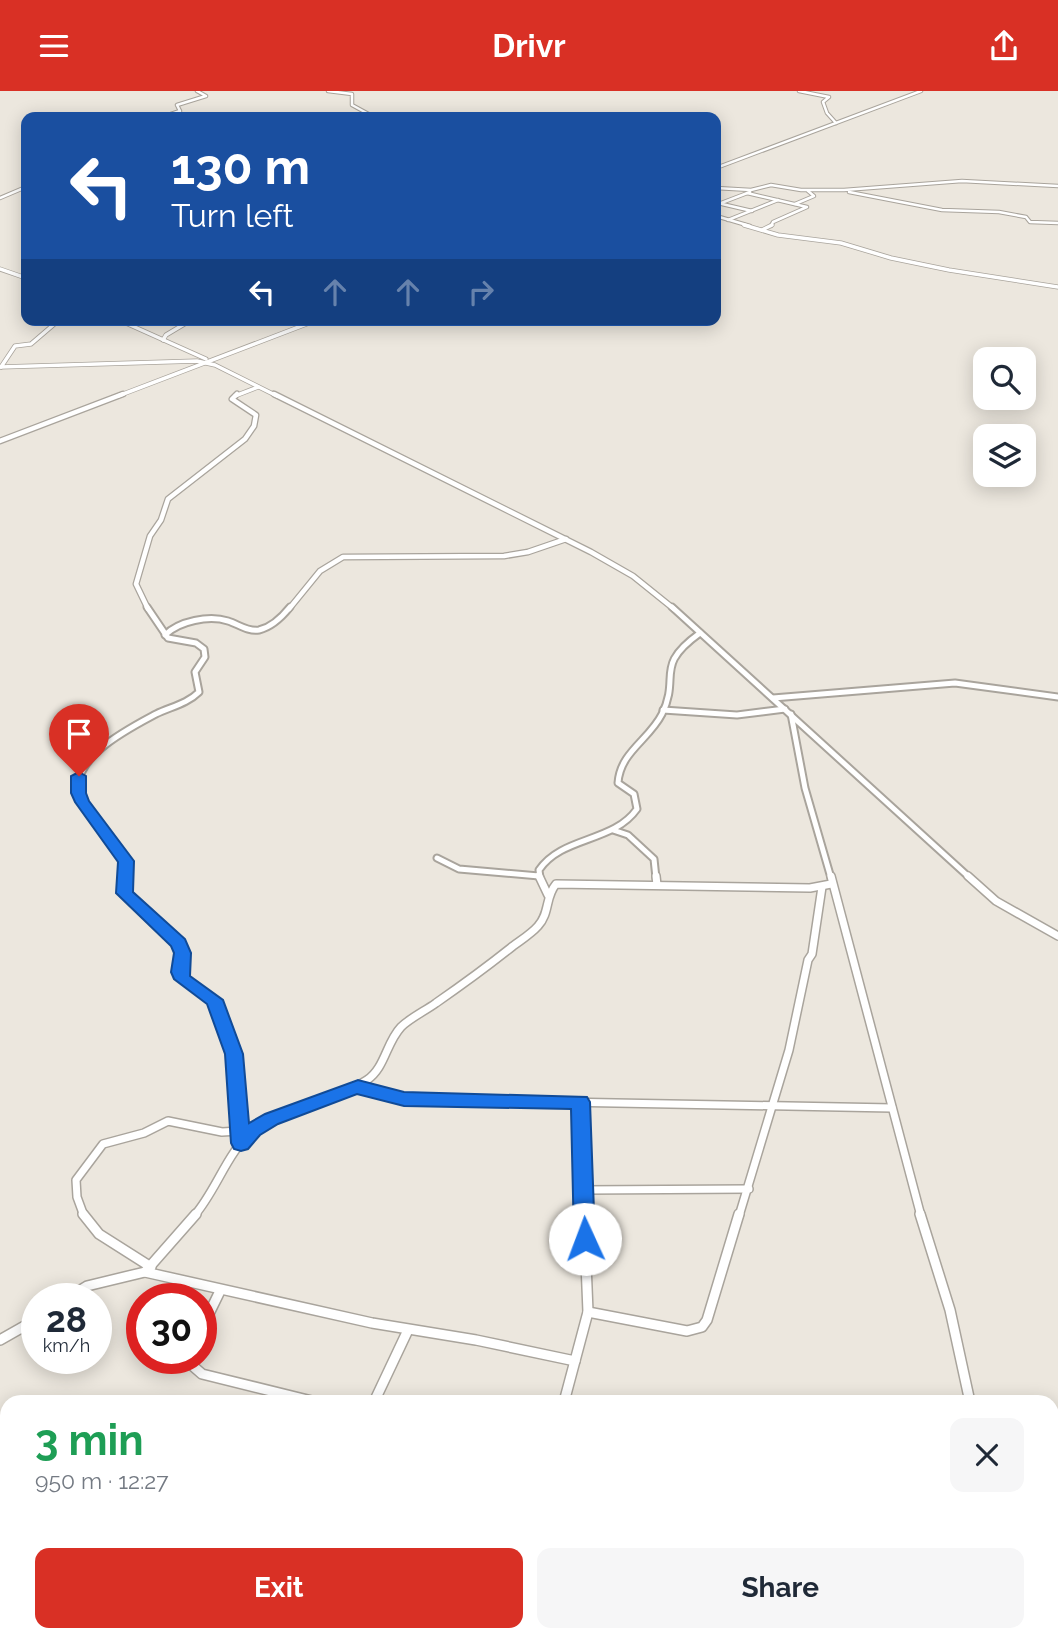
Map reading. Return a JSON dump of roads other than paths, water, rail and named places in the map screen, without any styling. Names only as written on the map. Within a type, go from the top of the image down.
[{"type":"street","points":[[177,112],[180,111],[177,106],[180,104],[206,96],[197,91]]},
{"type":"street","points":[[328,91],[352,94],[352,105],[365,112]]},
{"type":"street","points":[[799,91],[829,97],[823,102],[836,123]]},
{"type":"street","points":[[721,167],[921,91]]},
{"type":"street","points":[[721,203],[771,184],[808,191],[962,181],[1058,186]]},
{"type":"street","points":[[721,188],[754,190]]},
{"type":"street","points":[[0,198],[21,189]]},
{"type":"street","points":[[840,190],[932,208],[1002,212],[1026,217],[1031,222],[1058,223]]},
{"type":"street","points":[[795,204],[814,196],[808,191]]},
{"type":"street","points":[[747,193],[807,208],[773,222],[772,226],[762,230]]},
{"type":"street","points":[[728,220],[778,200]]},
{"type":"street","points":[[721,205],[752,211]]},
{"type":"street","points":[[721,218],[762,230],[844,244],[891,258],[1058,287]]},
{"type":"street","points":[[0,269],[21,276]]},
{"type":"street","points":[[0,367],[15,346],[31,344],[49,326]]},
{"type":"street","points":[[132,326],[566,539],[634,576],[701,633],[996,901],[1058,936]]},
{"type":"street","points":[[163,340],[166,335],[181,326]]},
{"type":"street","points":[[0,441],[302,326]]},
{"type":"street","points":[[0,367],[162,361],[209,362]]},
{"type":"street","points":[[241,1143],[234,1054],[214,1000],[183,979],[180,972],[183,953],[179,943],[125,893],[125,859],[92,818],[78,793],[81,769],[106,744],[156,714],[194,698],[199,692],[195,672],[205,657],[204,649],[196,643],[171,639],[165,635],[153,619],[136,584],[150,536],[161,520],[168,499],[249,434],[256,415],[232,399],[238,393],[258,387]]},
{"type":"street","points":[[165,635],[169,629],[182,624],[217,619],[249,629],[265,628],[281,615],[322,570],[343,557],[504,556],[528,552],[566,539]]},
{"type":"street","points":[[549,895],[539,876],[541,866],[554,855],[613,830],[634,813],[636,798],[617,779],[639,739],[655,724],[663,710],[670,688],[673,659],[681,648],[701,633]]},
{"type":"street","points":[[773,698],[955,683],[1058,697]]},
{"type":"street","points":[[663,710],[737,715],[788,712]]},
{"type":"street","points":[[788,712],[831,884],[961,1351],[969,1395]]},
{"type":"street","points":[[627,821],[628,835]]},
{"type":"street","points":[[613,830],[628,835],[654,859],[657,885]]},
{"type":"street","points":[[436,858],[459,869],[539,876]]},
{"type":"street","points":[[98,1283],[148,1270],[206,1203],[241,1143],[254,1130],[272,1119],[358,1087],[377,1072],[390,1043],[401,1027],[479,973],[538,926],[548,911],[552,887],[560,883],[822,887],[831,884]]},
{"type":"street","points":[[587,1312],[687,1331],[702,1327],[707,1320],[749,1189],[789,1050],[808,960],[812,954],[822,887]]},
{"type":"street","points":[[358,1087],[372,1093],[404,1099],[892,1108]]},
{"type":"street","points":[[566,1395],[587,1312],[580,1102]]},
{"type":"street","points":[[239,1131],[222,1132],[168,1121],[144,1133],[103,1144],[76,1181],[79,1213],[107,1240],[148,1270],[220,1291],[575,1361]]},
{"type":"street","points":[[583,1190],[749,1189]]},
{"type":"street","points":[[217,1297],[220,1291]]},
{"type":"street","points":[[0,1341],[21,1329]]},
{"type":"street","points":[[377,1395],[408,1330]]},
{"type":"street","points":[[202,1374],[288,1395]]}]
